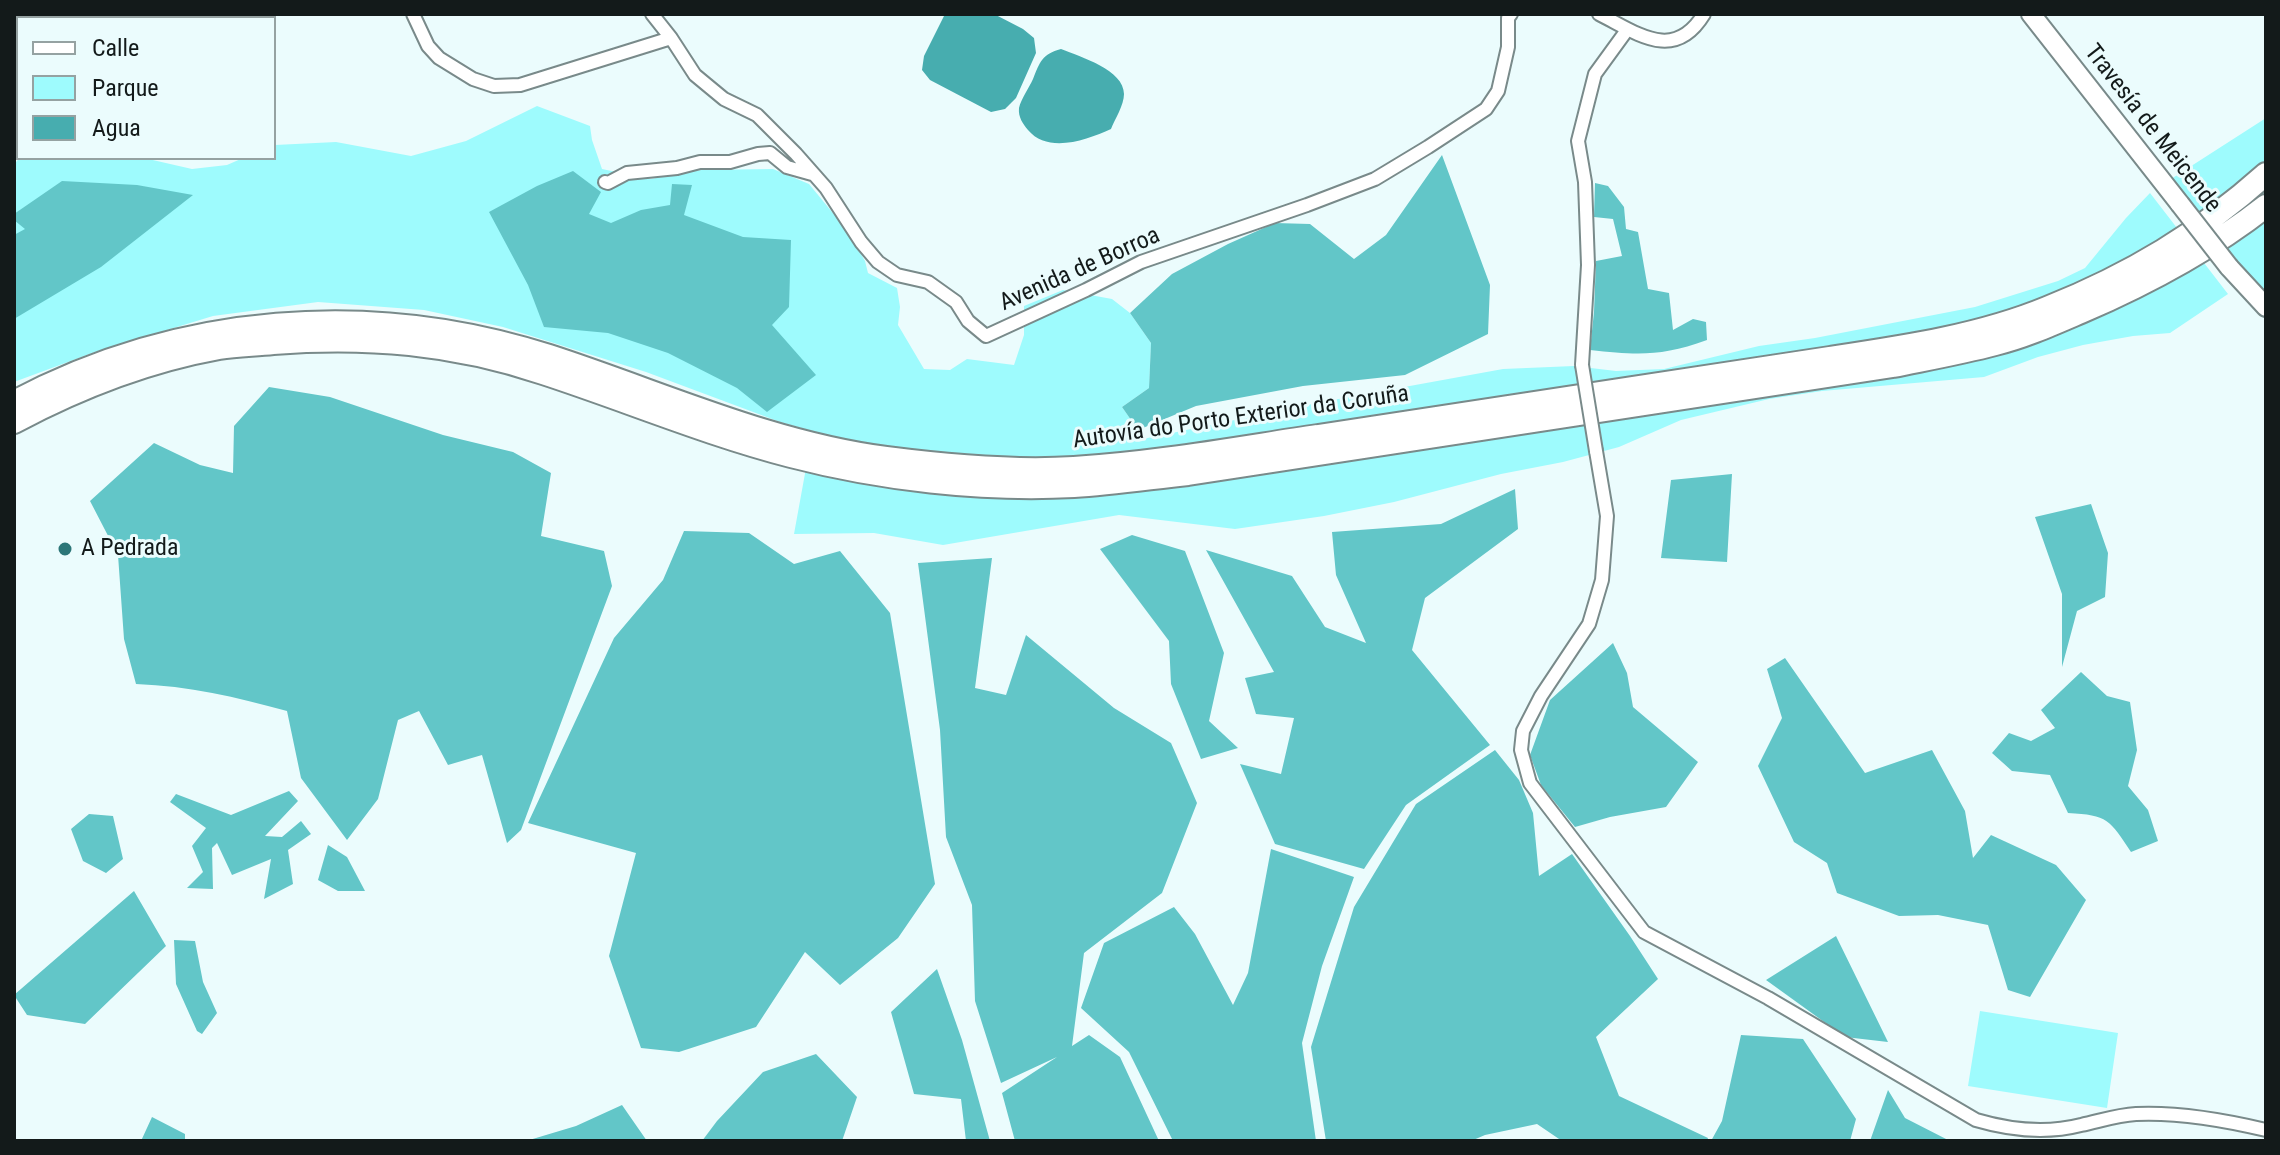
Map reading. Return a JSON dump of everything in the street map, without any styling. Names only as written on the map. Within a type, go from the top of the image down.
[{"type":"highway","name":"Autovía do Porto Exterior da Coruña","points":[[14,402],[44,386],[133,351],[217,330],[314,323],[406,324],[460,332],[547,355],[690,408],[795,439],[881,458],[1002,469],[1087,467],[1186,456],[1845,356],[1991,327],[2045,309],[2159,256],[2225,210],[2266,174]]},
{"type":"highway","name":"Autovía do Porto Exterior da Coruña","points":[[14,422],[52,402],[138,368],[220,348],[315,340],[404,342],[456,350],[542,372],[685,424],[791,456],[864,472],[1001,487],[1074,486],[1188,474],[1878,368],[1996,344],[2057,323],[2167,271],[2236,230],[2266,206]]},
{"type":"main road","name":"Travesía de Meicende","points":[[2031,14],[2229,267],[2266,307]]},
{"type":"street","points":[[413,14],[428,46],[439,58],[473,79],[494,86],[520,85],[671,38]]},
{"type":"street","name":"Avenida de Borroa","points":[[652,14],[695,75],[724,99],[757,115],[826,188],[861,242],[878,262],[897,275],[928,282],[956,302],[968,321],[986,336],[1141,262],[1375,179],[1428,147],[1486,109],[1498,91],[1508,47],[1508,18],[1511,14]]},
{"type":"street","points":[[1599,14],[1627,30],[1664,41],[1682,38],[1704,14]]},
{"type":"street","points":[[1627,30],[1595,74],[1578,141],[1585,182],[1588,265],[1582,365],[1607,516],[1602,580],[1589,624],[1541,696],[1523,731],[1521,750],[1530,783],[1644,932],[1768,998],[1976,1120],[1998,1126],[2052,1130],[2104,1118],[2152,1114],[2233,1122],[2266,1130]]},
{"type":"street","points":[[605,182],[627,173],[677,168],[700,162],[730,162],[770,153],[787,167],[814,175]]},
{"type":"green space","points":[[537,106],[590,126],[602,169],[650,179],[701,170],[773,169],[809,184],[846,229],[865,261],[868,273],[897,288],[900,307],[898,325],[924,369],[950,370],[967,359],[1014,365],[1024,335],[1024,306],[1063,290],[1112,299],[1130,313],[1151,343],[1149,388],[1122,407],[1138,430],[1138,440],[1503,369],[1574,366],[1616,371],[1664,369],[1759,346],[1975,307],[2058,281],[2085,268],[2150,193],[2228,294],[2170,333],[2083,345],[2038,357],[1984,377],[1822,391],[1769,399],[1681,420],[1619,447],[1563,462],[1324,516],[1235,529],[1119,515],[943,545],[874,533],[794,534],[806,468],[823,434],[780,422],[646,372],[503,327],[424,310],[318,302],[213,316],[95,352],[14,382],[14,165],[18,160],[153,160],[192,169],[227,165],[238,160],[276,160],[276,145],[336,142],[411,156],[466,141]]},
{"type":"green space","points":[[2266,118],[2266,296],[2171,179]]},
{"type":"green space","points":[[1980,1011],[2118,1033],[2107,1108],[1968,1086]]},
{"type":"shaded area","points":[[1442,155],[1490,285],[1488,334],[1405,375],[1303,386],[1196,406],[1138,430],[1122,407],[1149,388],[1151,343],[1130,313],[1172,274],[1275,223],[1310,224],[1354,259],[1386,235]]},
{"type":"shaded area","points":[[573,171],[601,192],[589,214],[611,223],[641,210],[670,205],[672,184],[692,185],[684,215],[743,237],[791,240],[789,307],[772,325],[816,375],[767,412],[737,388],[668,353],[608,333],[544,327],[528,285],[489,212]]},
{"type":"shaded area","points":[[62,181],[137,185],[193,195],[101,267],[14,319],[14,235],[25,229],[14,220],[14,214]]},
{"type":"shaded area","points":[[1595,183],[1608,186],[1624,207],[1626,229],[1638,232],[1648,289],[1669,293],[1673,330],[1693,319],[1706,322],[1707,340],[1648,353],[1590,350],[1596,261],[1622,256],[1613,219],[1594,217]]},
{"type":"shaded area","points":[[269,387],[330,397],[443,435],[513,452],[551,473],[541,536],[604,551],[612,586],[521,830],[507,843],[482,755],[448,765],[419,711],[398,720],[378,799],[347,840],[301,778],[287,711],[212,693],[136,684],[124,639],[118,555],[90,501],[154,443],[200,465],[233,473],[234,426]]},
{"type":"shaded area","points":[[1732,474],[1727,562],[1661,558],[1671,480]]},
{"type":"shaded area","points":[[1515,489],[1518,529],[1425,598],[1412,650],[1490,745],[1406,805],[1364,869],[1275,844],[1240,764],[1281,774],[1294,718],[1256,714],[1245,678],[1274,672],[1206,550],[1292,576],[1325,627],[1366,643],[1336,575],[1332,532],[1441,524]]},
{"type":"shaded area","points":[[2091,504],[2108,553],[2105,597],[2077,611],[2062,667],[2062,594],[2035,517]]},
{"type":"shaded area","points":[[684,531],[749,533],[794,564],[840,551],[890,613],[935,884],[898,938],[840,985],[805,952],[756,1027],[679,1052],[641,1048],[609,956],[636,853],[528,823],[614,638],[663,580]]},
{"type":"shaded area","points":[[1132,535],[1185,551],[1224,653],[1209,721],[1238,748],[1201,759],[1171,684],[1169,641],[1100,549]]},
{"type":"shaded area","points":[[992,558],[975,688],[1006,695],[1026,635],[1114,708],[1171,743],[1197,803],[1162,893],[1084,953],[1072,1046],[1089,1035],[1120,1057],[1159,1141],[1015,1141],[1002,1093],[1057,1057],[1001,1083],[975,1001],[972,905],[946,837],[940,730],[918,563]]},
{"type":"shaded area","points":[[1613,643],[1627,673],[1633,707],[1698,762],[1666,807],[1575,827],[1541,785],[1530,755],[1550,700]]},
{"type":"shaded area","points":[[1785,658],[1865,773],[1932,750],[1965,811],[1973,858],[1991,835],[2056,865],[2086,900],[2030,997],[2008,990],[1988,925],[1938,915],[1899,916],[1837,893],[1827,863],[1794,842],[1758,766],[1782,718],[1767,669]]},
{"type":"shaded area","points":[[2081,672],[2107,696],[2130,702],[2137,750],[2128,786],[2148,810],[2158,841],[2131,852],[2107,821],[2092,815],[2068,813],[2050,775],[2012,771],[1992,753],[2009,733],[2031,741],[2055,728],[2041,710]]},
{"type":"shaded area","points":[[1495,750],[1519,780],[1533,813],[1539,876],[1572,854],[1658,979],[1596,1037],[1619,1096],[1708,1138],[1707,1141],[1562,1141],[1537,1124],[1471,1141],[1326,1141],[1311,1047],[1354,907],[1416,804]]},
{"type":"shaded area","points":[[289,791],[298,801],[265,836],[282,837],[301,821],[311,834],[288,850],[293,884],[264,899],[271,859],[232,875],[217,843],[212,848],[213,889],[187,888],[203,872],[192,846],[206,828],[170,802],[176,794],[231,815]]},
{"type":"shaded area","points":[[89,814],[113,816],[123,859],[106,873],[83,861],[71,829]]},
{"type":"shaded area","points":[[328,845],[347,857],[365,891],[338,891],[318,880]]},
{"type":"shaded area","points":[[1271,849],[1354,877],[1322,966],[1302,1043],[1316,1141],[1173,1141],[1129,1052],[1081,1008],[1104,943],[1174,907],[1195,934],[1233,1005],[1248,973]]},
{"type":"shaded area","points":[[134,891],[166,946],[85,1024],[27,1015],[14,995]]},
{"type":"shaded area","points":[[1836,936],[1888,1042],[1845,1037],[1766,980]]},
{"type":"shaded area","points":[[174,940],[195,941],[203,982],[217,1013],[202,1034],[197,1031],[176,984]]},
{"type":"shaded area","points":[[937,969],[962,1040],[990,1141],[966,1141],[961,1099],[914,1094],[891,1012]]},
{"type":"shaded area","points":[[1741,1035],[1803,1039],[1856,1119],[1850,1141],[1711,1141],[1722,1121]]},
{"type":"shaded area","points":[[816,1054],[857,1097],[842,1141],[702,1141],[763,1072]]},
{"type":"shaded area","points":[[1888,1090],[1905,1118],[1950,1141],[1870,1141]]},
{"type":"shaded area","points":[[622,1105],[647,1141],[526,1141],[576,1126]]},
{"type":"shaded area","points":[[152,1117],[185,1134],[185,1141],[141,1141]]},
{"type":"water","points":[[945,14],[994,14],[1034,38],[1036,53],[1016,98],[1005,109],[991,112],[930,80],[922,70],[924,56]]},
{"type":"water","points":[[1061,49],[1109,71],[1122,86],[1123,103],[1111,129],[1068,143],[1057,143],[1036,137],[1023,123],[1019,108],[1040,63],[1050,53]]},
{"type":"place","name":"A Pedrada","points":[[65,549]]}]
